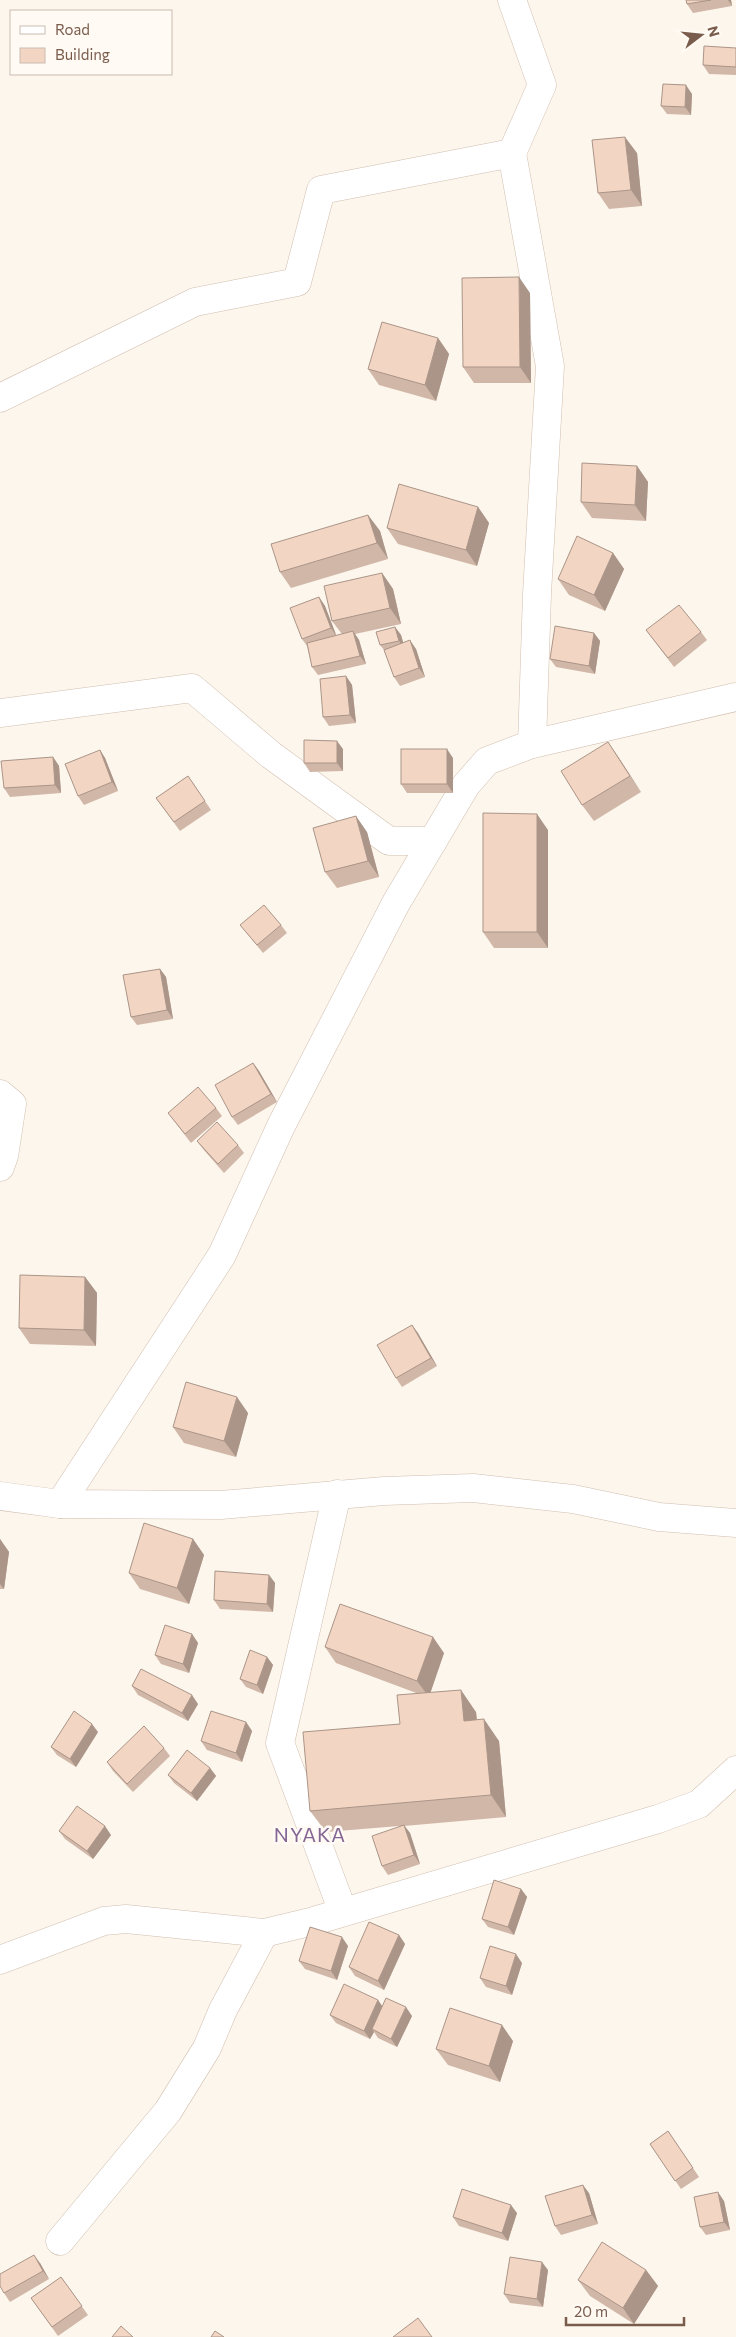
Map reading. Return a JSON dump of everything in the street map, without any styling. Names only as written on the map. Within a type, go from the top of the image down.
[{"type":"street","points":[[512,0],[542,85],[512,153],[550,366],[537,594],[532,744]]},
{"type":"street","points":[[0,398],[195,302],[296,282],[321,190],[512,153]]},
{"type":"street","points":[[0,713],[192,688],[271,755],[389,841],[433,841]]},
{"type":"street","points":[[60,1504],[222,1255],[281,1126],[396,903],[466,785],[487,761],[532,744],[736,697]]},
{"type":"street","points":[[0,1094],[12,1104],[4,1156],[0,1167]]},
{"type":"street","points":[[0,1496],[60,1504],[221,1506],[337,1494],[474,1488],[573,1499],[660,1517],[736,1523]]},
{"type":"street","points":[[337,1494],[280,1743],[343,1912]]},
{"type":"street","points":[[0,1960],[104,1921],[126,1918],[264,1933],[343,1912],[658,1819],[698,1804],[736,1770]]},
{"type":"street","points":[[60,2241],[168,2111],[207,2048],[223,2010],[264,1933]]},
{"type":"building","points":[[686,0],[711,0],[687,4]]},
{"type":"building","points":[[704,46],[736,48],[736,67],[703,65]]},
{"type":"building","points":[[663,84],[686,85],[685,107],[661,106]]},
{"type":"building","points":[[625,137],[631,190],[598,193],[592,140]]},
{"type":"building","points":[[519,277],[520,367],[463,367],[462,278]]},
{"type":"building","points":[[382,322],[438,338],[425,385],[368,369]]},
{"type":"building","points":[[582,463],[637,466],[635,505],[581,502]]},
{"type":"building","points":[[399,484],[478,507],[466,550],[387,528]]},
{"type":"building","points":[[368,515],[377,543],[280,572],[271,544]]},
{"type":"building","points":[[577,536],[613,553],[594,595],[558,579]]},
{"type":"building","points":[[382,573],[390,608],[332,621],[324,586]]},
{"type":"building","points":[[319,597],[331,628],[302,639],[290,608]]},
{"type":"building","points":[[679,605],[701,632],[668,658],[646,630]]},
{"type":"building","points":[[555,626],[594,633],[589,666],[550,659]]},
{"type":"building","points":[[395,627],[399,641],[380,645],[376,632]]},
{"type":"building","points":[[353,631],[360,656],[312,667],[307,643]]},
{"type":"building","points":[[410,640],[419,668],[394,677],[384,650]]},
{"type":"building","points":[[346,676],[350,715],[323,717],[320,679]]},
{"type":"building","points":[[304,740],[337,741],[337,763],[304,763]]},
{"type":"building","points":[[608,742],[630,776],[582,805],[561,771]]},
{"type":"building","points":[[401,749],[447,749],[447,784],[401,784]]},
{"type":"building","points":[[100,750],[112,782],[78,796],[65,764]]},
{"type":"building","points":[[53,757],[55,785],[4,788],[1,761]]},
{"type":"building","points":[[188,776],[205,801],[174,822],[156,798]]},
{"type":"building","points":[[483,813],[537,814],[537,932],[483,932]]},
{"type":"building","points":[[356,816],[368,861],[325,872],[313,828]]},
{"type":"building","points":[[264,905],[281,925],[257,945],[240,925]]},
{"type":"building","points":[[160,969],[167,1010],[131,1017],[123,975]]},
{"type":"building","points":[[253,1063],[271,1094],[232,1117],[215,1085]]},
{"type":"building","points":[[198,1087],[216,1108],[185,1134],[168,1113]]},
{"type":"building","points":[[217,1122],[238,1145],[218,1164],[197,1141]]},
{"type":"building","points":[[20,1275],[85,1277],[84,1330],[19,1328]]},
{"type":"building","points":[[412,1325],[431,1358],[396,1378],[377,1345]]},
{"type":"building","points":[[186,1382],[237,1397],[224,1441],[173,1427]]},
{"type":"building","points":[[144,1523],[193,1539],[177,1588],[129,1573]]},
{"type":"building","points":[[215,1571],[269,1575],[267,1604],[214,1600]]},
{"type":"building","points":[[340,1604],[433,1637],[417,1681],[325,1647]]},
{"type":"building","points":[[165,1625],[192,1634],[183,1664],[155,1655]]},
{"type":"building","points":[[250,1650],[267,1657],[257,1685],[240,1679]]},
{"type":"building","points":[[141,1669],[192,1695],[182,1713],[132,1686]]},
{"type":"building","points":[[461,1690],[464,1721],[484,1719],[491,1795],[310,1811],[303,1732],[400,1724],[397,1695]]},
{"type":"building","points":[[74,1711],[92,1724],[70,1759],[51,1747]]},
{"type":"building","points":[[211,1711],[246,1722],[236,1753],[201,1741]]},
{"type":"building","points":[[144,1726],[164,1748],[127,1784],[107,1762]]},
{"type":"building","points":[[187,1750],[210,1768],[191,1793],[168,1775]]},
{"type":"building","points":[[77,1806],[105,1826],[87,1851],[59,1831]]},
{"type":"building","points":[[404,1825],[414,1855],[382,1866],[372,1836]]},
{"type":"building","points":[[494,1880],[521,1889],[508,1927],[482,1919]]},
{"type":"building","points":[[369,1922],[399,1935],[378,1981],[349,1967]]},
{"type":"building","points":[[310,1927],[342,1937],[331,1971],[299,1961]]},
{"type":"building","points":[[490,1946],[516,1954],[506,1986],[480,1978]]},
{"type":"building","points":[[344,1984],[378,2000],[364,2031],[330,2015]]},
{"type":"building","points":[[386,1998],[406,2007],[391,2039],[372,2029]]},
{"type":"building","points":[[450,2008],[502,2025],[489,2066],[436,2049]]},
{"type":"building","points":[[668,2131],[693,2168],[675,2181],[650,2144]]},
{"type":"building","points":[[583,2185],[592,2215],[555,2226],[545,2196]]},
{"type":"building","points":[[462,2189],[511,2205],[502,2233],[453,2217]]},
{"type":"building","points":[[718,2192],[724,2222],[700,2227],[694,2197]]},
{"type":"building","points":[[602,2242],[646,2270],[623,2308],[578,2280]]},
{"type":"building","points":[[34,2255],[43,2271],[4,2293],[0,2286],[0,2274]]},
{"type":"building","points":[[510,2257],[542,2262],[537,2299],[504,2294]]},
{"type":"building","points":[[61,2277],[82,2306],[52,2327],[31,2298]]},
{"type":"building","points":[[418,2318],[432,2337],[393,2337]]},
{"type":"building","points":[[121,2326],[133,2337],[112,2337]]},
{"type":"building","points":[[215,2331],[224,2337],[211,2337]]},
{"type":"district","name":"NYAKA","points":[[310,1834]]}]
